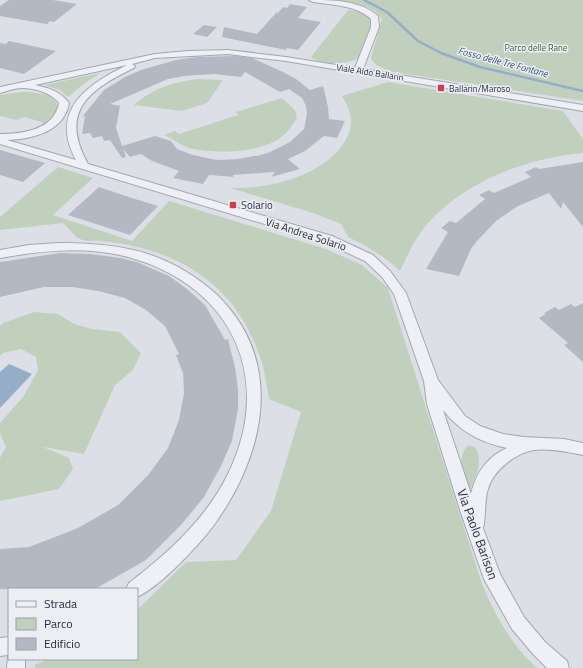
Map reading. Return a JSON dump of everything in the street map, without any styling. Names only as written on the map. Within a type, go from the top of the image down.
[{"type":"street","points":[[313,0],[361,9],[369,12],[375,18],[375,27],[358,70]]},
{"type":"street","name":"Viale Aldo Ballarin","points":[[0,90],[155,56],[210,52],[241,53],[358,70],[583,108]]},
{"type":"street","name":"Viale Aldo Ballarin","points":[[84,166],[73,148],[71,137],[72,122],[80,101],[95,85],[116,73],[155,56]]},
{"type":"street","name":"Viale Aldo Ballarin","points":[[0,87],[18,85],[48,91],[61,98],[64,103],[63,111],[57,119],[46,128],[25,135],[0,137]]},
{"type":"street","name":"Viale Aldo Ballarin","points":[[39,152],[39,141],[46,128]]},
{"type":"street","name":"Via Andrea Solario","points":[[0,141],[319,236],[363,255],[386,274],[400,293],[431,381]]},
{"type":"street","points":[[0,254],[39,248],[78,247],[116,251],[152,260],[181,274],[207,292],[228,315],[245,347],[252,375],[253,411],[247,443],[235,475],[219,503],[199,531],[169,562],[136,588]]},
{"type":"street","points":[[431,381],[460,420],[473,430],[492,438],[530,445],[556,444],[583,449]]},
{"type":"street","name":"Via Paolo Barison","points":[[431,381],[434,404],[469,513],[494,579],[509,608],[529,637],[560,668]]},
{"type":"street","points":[[477,534],[477,503],[483,480],[489,470],[501,458],[530,445]]},
{"type":"green space","name":"Parco delle Rane","points":[[326,0],[583,0],[583,101],[393,72],[377,65],[371,58],[382,19],[378,13],[365,6],[357,4]]},
{"type":"green space","points":[[348,10],[365,13],[373,21],[357,59],[346,62],[328,63],[311,57]]},
{"type":"green space","points":[[101,73],[86,82],[68,97],[60,90],[44,85]]},
{"type":"green space","points":[[199,79],[223,80],[207,103],[182,111],[134,105],[156,90],[172,84]]},
{"type":"green space","points":[[388,82],[563,111],[583,139],[583,153],[541,160],[520,166],[480,183],[461,194],[444,207],[424,227],[400,271],[375,252],[348,237],[341,224],[313,213],[230,188],[245,188],[275,184],[290,180],[318,167],[331,158],[341,147],[350,130],[351,123],[348,107],[342,96]]},
{"type":"green space","points":[[21,92],[38,93],[52,98],[56,102],[57,108],[53,115],[44,123],[25,117],[16,120],[0,116],[0,95]]},
{"type":"green space","points":[[282,98],[295,110],[297,118],[284,135],[270,144],[246,150],[220,152],[195,150],[186,147],[164,135],[175,131],[179,134],[238,115],[236,112]]},
{"type":"green space","points":[[58,167],[93,178],[53,215],[132,241],[169,201],[326,249],[362,265],[388,288],[481,581],[491,605],[511,639],[537,668],[35,668],[35,665],[46,660],[138,660],[138,609],[186,562],[236,560],[271,511],[301,412],[269,399],[261,361],[248,328],[223,294],[190,268],[171,258],[129,245],[82,240],[63,223],[0,230],[0,217]]},
{"type":"green space","points":[[34,312],[58,314],[74,324],[92,329],[120,332],[141,353],[133,370],[115,385],[84,454],[43,447],[69,458],[73,469],[59,489],[0,501],[0,458],[6,447],[0,433],[0,423],[23,397],[38,370],[36,357],[21,349],[3,353],[0,356],[0,326],[3,323]]},
{"type":"green space","points":[[469,445],[475,447],[479,458],[475,479],[470,490],[463,474],[461,461],[465,449]]},
{"type":"water","points":[[9,364],[32,374],[0,408],[0,372]]},
{"type":"building","points":[[9,0],[53,0],[77,4],[54,22],[50,21],[47,24],[0,16],[0,6]]},
{"type":"building","points":[[290,4],[307,7],[298,18],[321,22],[298,50],[287,48],[286,50],[222,37],[224,27],[257,34],[276,13],[278,13],[283,7],[287,8]]},
{"type":"building","points":[[204,25],[217,27],[207,37],[193,34]]},
{"type":"building","points":[[9,41],[56,51],[24,74],[0,68],[0,43],[6,44]]},
{"type":"building","points":[[235,56],[252,58],[296,79],[310,90],[323,86],[329,119],[345,121],[337,138],[324,136],[305,151],[288,159],[300,169],[271,177],[275,172],[233,175],[233,177],[209,175],[203,184],[173,178],[179,171],[152,161],[141,154],[130,157],[123,149],[126,157],[122,158],[110,140],[104,141],[102,136],[93,138],[90,133],[82,134],[85,116],[82,117],[104,90],[125,77],[141,70],[176,60],[196,57]],"holes":[[[245,72],[280,92],[289,89],[302,98],[306,106],[307,114],[304,129],[290,142],[270,152],[238,159],[217,160],[193,155],[177,149],[171,141],[155,136],[122,146],[116,128],[120,106],[110,104],[168,79],[184,76],[214,74],[241,77]]]},
{"type":"building","points":[[0,150],[45,163],[23,182],[0,175]]},
{"type":"building","points":[[583,162],[583,227],[563,202],[561,209],[549,193],[518,206],[496,221],[471,249],[459,276],[426,269],[448,232],[441,228],[450,221],[456,223],[485,199],[479,195],[489,190],[494,193],[531,177],[525,172],[536,167],[539,169]]},
{"type":"building","points":[[99,187],[158,206],[130,235],[68,215]]},
{"type":"building","points":[[60,253],[90,254],[121,258],[137,262],[169,276],[187,289],[205,305],[225,340],[228,339],[235,367],[238,389],[238,409],[232,441],[221,466],[204,497],[181,525],[146,560],[97,588],[0,589],[0,549],[29,547],[78,528],[118,505],[149,474],[168,448],[179,420],[184,393],[183,373],[176,355],[179,354],[165,326],[146,310],[125,298],[98,291],[72,287],[44,287],[0,297],[0,262]]},
{"type":"building","points":[[583,303],[583,362],[564,345],[568,343],[539,318],[546,314],[544,313],[555,307],[559,310],[571,304],[575,307]]},
{"type":"waterway","name":"Fosso delle Tre Fontane","points":[[364,0],[387,12],[418,41],[441,53],[480,67],[583,91]]},
{"type":"place","name":"Ballarin/Maroso","points":[[441,88]]},
{"type":"place","name":"Solario","points":[[233,205]]}]
